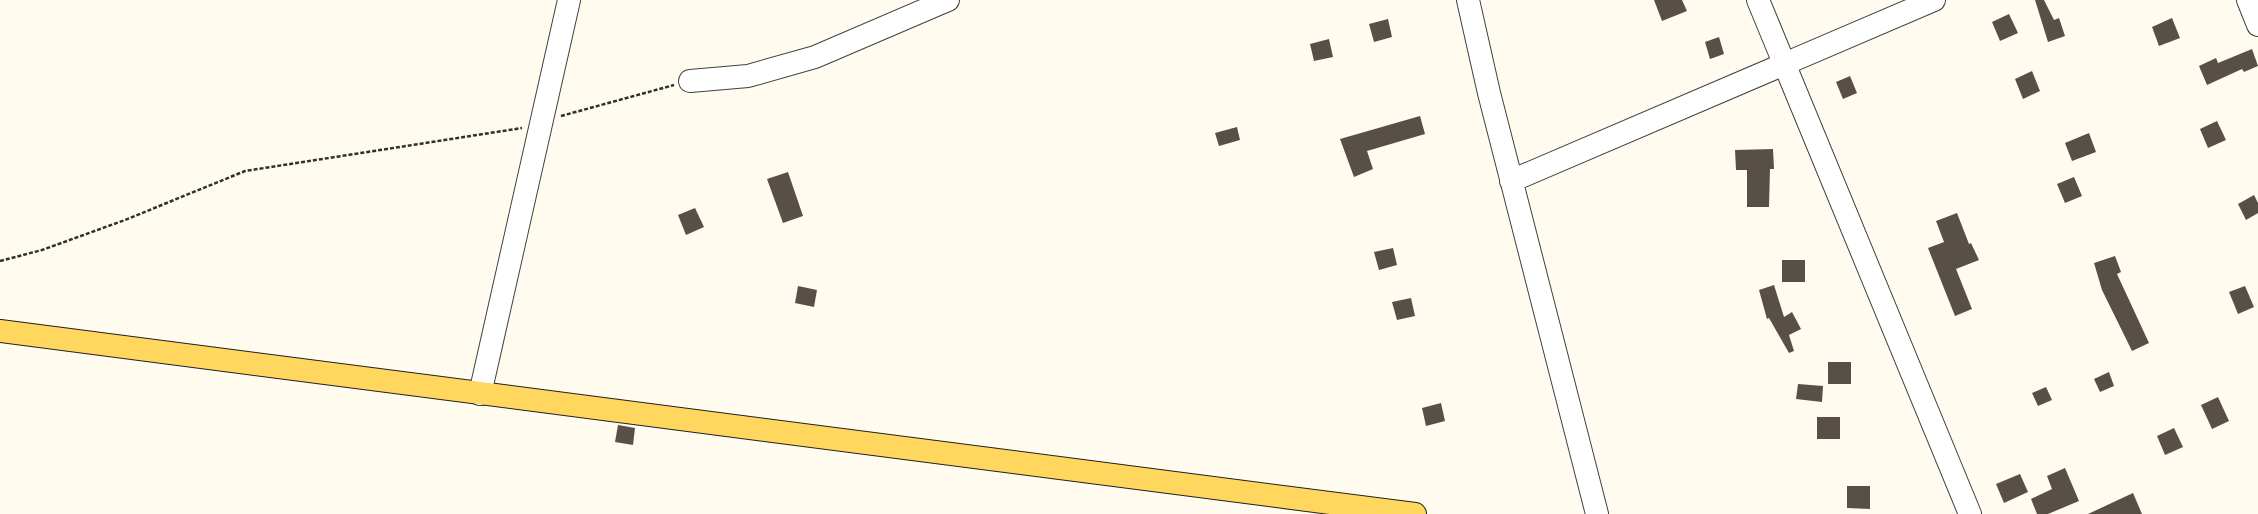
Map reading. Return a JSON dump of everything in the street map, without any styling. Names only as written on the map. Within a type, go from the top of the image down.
[{"type":"main road","points":[[0,331],[480,394],[955,453],[1415,514]]},
{"type":"street","points":[[480,394],[569,0]]},
{"type":"street","points":[[690,81],[748,76],[815,58],[948,0]]},
{"type":"street","points":[[1468,0],[1512,181],[1597,514]]},
{"type":"street","points":[[1758,0],[1970,514]]},
{"type":"street","points":[[1512,181],[1934,0]]},
{"type":"street","points":[[2248,0],[2258,25]]},
{"type":"path","points":[[0,261],[42,250],[111,225],[245,171],[519,128],[613,100],[690,81]]},
{"type":"building","points":[[1654,0],[1682,0],[1687,11],[1662,21]]},
{"type":"building","points":[[2035,0],[2044,0],[2054,20],[2059,18],[2065,36],[2048,42]]},
{"type":"building","points":[[2009,14],[2018,33],[2000,41],[1992,22]]},
{"type":"building","points":[[2172,18],[2180,38],[2159,46],[2152,27]]},
{"type":"building","points":[[1388,19],[1392,37],[1374,42],[1369,24]]},
{"type":"building","points":[[1719,37],[1724,54],[1710,59],[1705,42]]},
{"type":"building","points":[[1329,39],[1333,57],[1314,61],[1310,44]]},
{"type":"building","points":[[2252,49],[2258,66],[2244,72],[2242,69],[2207,85],[2199,66],[2216,58],[2218,63]]},
{"type":"building","points":[[2032,71],[2040,91],[2023,99],[2015,79]]},
{"type":"building","points":[[1850,76],[1857,93],[1843,99],[1836,82]]},
{"type":"building","points":[[1420,116],[1425,134],[1367,151],[1373,169],[1354,177],[1340,139]]},
{"type":"building","points":[[2217,121],[2226,140],[2208,148],[2200,129]]},
{"type":"building","points":[[1237,127],[1240,140],[1219,146],[1215,133]]},
{"type":"building","points":[[2089,133],[2096,152],[2072,161],[2065,143]]},
{"type":"building","points":[[1773,149],[1774,169],[1770,169],[1769,207],[1747,207],[1747,170],[1736,170],[1735,150]]},
{"type":"building","points":[[788,172],[803,216],[783,223],[767,179]]},
{"type":"building","points":[[2074,177],[2082,196],[2065,203],[2057,184]]},
{"type":"building","points":[[2254,195],[2258,203],[2258,213],[2246,220],[2238,204]]},
{"type":"building","points":[[695,208],[704,227],[686,235],[678,215]]},
{"type":"building","points":[[1957,213],[1969,244],[1971,243],[1979,260],[1956,269],[1972,309],[1955,316],[1928,248],[1944,242],[1936,221]]},
{"type":"building","points":[[1393,248],[1397,265],[1379,270],[1374,252]]},
{"type":"building","points":[[2115,256],[2121,272],[2117,274],[2149,343],[2132,351],[2102,290],[2094,263]]},
{"type":"building","points":[[1782,260],[1805,260],[1805,282],[1782,282]]},
{"type":"building","points":[[1774,285],[1784,317],[1792,312],[1801,329],[1789,335],[1794,351],[1789,353],[1769,318],[1767,319],[1759,290]]},
{"type":"building","points":[[798,286],[817,290],[814,307],[795,303]]},
{"type":"building","points":[[2245,286],[2254,307],[2238,314],[2229,292]]},
{"type":"building","points":[[1411,298],[1415,316],[1397,320],[1392,302]]},
{"type":"building","points":[[1828,362],[1851,362],[1851,384],[1828,384]]},
{"type":"building","points":[[2109,372],[2114,386],[2100,392],[2094,379]]},
{"type":"building","points":[[1798,384],[1823,386],[1822,402],[1796,399]]},
{"type":"building","points":[[2046,387],[2052,400],[2038,406],[2032,393]]},
{"type":"building","points":[[2218,397],[2229,421],[2212,429],[2201,405]]},
{"type":"building","points":[[1441,403],[1445,421],[1426,426],[1422,408]]},
{"type":"building","points":[[1817,417],[1840,417],[1840,439],[1817,439]]},
{"type":"building","points":[[618,425],[635,428],[633,445],[615,442]]},
{"type":"building","points":[[2174,428],[2183,447],[2165,455],[2157,436]]},
{"type":"building","points":[[2065,468],[2079,501],[2048,514],[2037,514],[2031,499],[2052,489],[2047,476]]},
{"type":"building","points":[[2020,474],[2028,492],[2004,503],[1996,484]]},
{"type":"building","points":[[1847,486],[1870,486],[1870,509],[1847,508]]},
{"type":"building","points":[[2133,493],[2142,514],[2088,514]]}]
